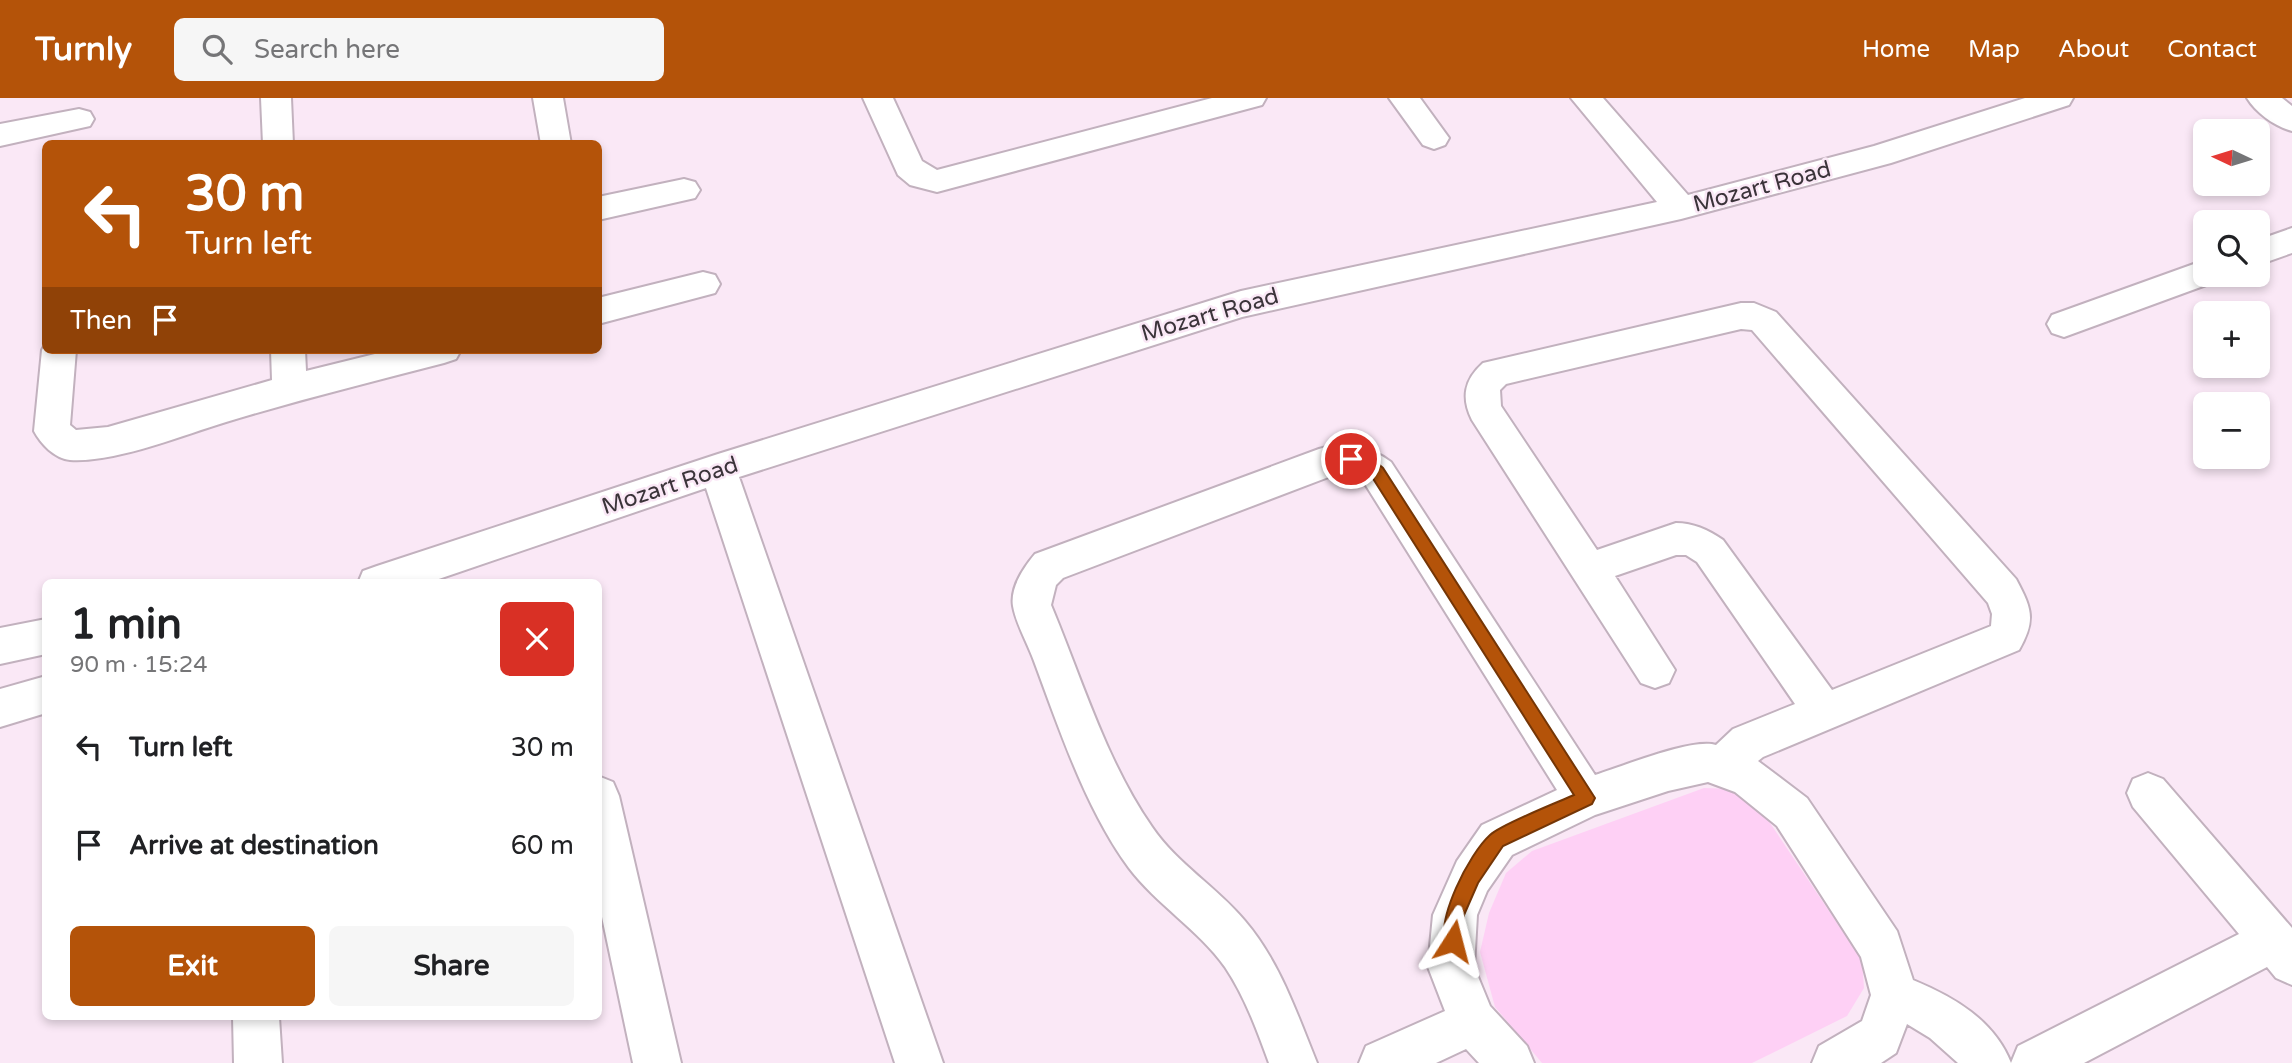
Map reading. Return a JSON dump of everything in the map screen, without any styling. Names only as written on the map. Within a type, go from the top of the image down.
[{"type":"street","points":[[276,98],[278,140]]},
{"type":"street","points":[[548,98],[555,140]]},
{"type":"street","points":[[878,98],[909,167],[921,177],[937,181],[1148,110],[1251,98]]},
{"type":"street","points":[[1404,98],[1434,138]]},
{"type":"street","points":[[1586,98],[1681,208]]},
{"type":"street","name":"Mozart Road","points":[[389,579],[718,469],[1241,304],[1681,208],[1880,155],[2058,98]]},
{"type":"street","points":[[2262,98],[2292,121]]},
{"type":"street","points":[[0,135],[81,120]]},
{"type":"street","points":[[602,208],[684,190]]},
{"type":"street","points":[[2270,248],[2292,240]]},
{"type":"street","points":[[2064,324],[2193,276]]},
{"type":"street","points":[[602,309],[703,284]]},
{"type":"street","points":[[1655,670],[1485,410],[1480,399],[1481,389],[1495,373],[1741,316],[1754,316],[1765,321],[2002,591],[2013,611],[2013,626],[2005,638],[1748,743],[1724,766]]},
{"type":"street","points":[[59,354],[52,431],[69,445],[108,442],[429,354]]},
{"type":"street","points":[[288,354],[290,390]]},
{"type":"street","points":[[1293,1063],[1261,986],[1245,958],[1227,935],[1160,871],[1136,842],[1110,796],[1032,605],[1038,578],[1049,566],[1332,460],[1351,459],[1366,463],[1378,473],[1586,798]]},
{"type":"street","points":[[718,469],[919,1063]]},
{"type":"street","points":[[1589,569],[1676,539],[1688,538],[1700,543],[1710,551],[1824,712]]},
{"type":"street","points":[[0,646],[42,637]]},
{"type":"street","points":[[0,708],[42,695]]},
{"type":"street","points":[[1510,1063],[1473,1022],[1451,967],[1454,915],[1472,876],[1497,840],[1586,798],[1668,771],[1708,762],[1749,777],[1792,812],[1881,947],[1895,995],[1880,1037],[1836,1063]]},
{"type":"street","points":[[2035,1063],[2282,951],[2148,793]]},
{"type":"street","points":[[604,843],[657,1063]]},
{"type":"street","points":[[1895,995],[1932,1011],[1965,1033],[1988,1063]]},
{"type":"street","points":[[256,1020],[258,1063]]},
{"type":"street","points":[[1383,1063],[1473,1022]]},
{"type":"shaded area","points":[[1704,788],[1736,789],[1766,817],[1862,960],[1864,988],[1847,1016],[1752,1063],[1542,1063],[1495,1007],[1480,952],[1489,913],[1506,873],[1532,851]]},
{"type":"route","points":[[1351,459],[1366,463],[1378,473],[1586,798],[1497,840],[1472,876],[1454,915],[1453,941]]}]
